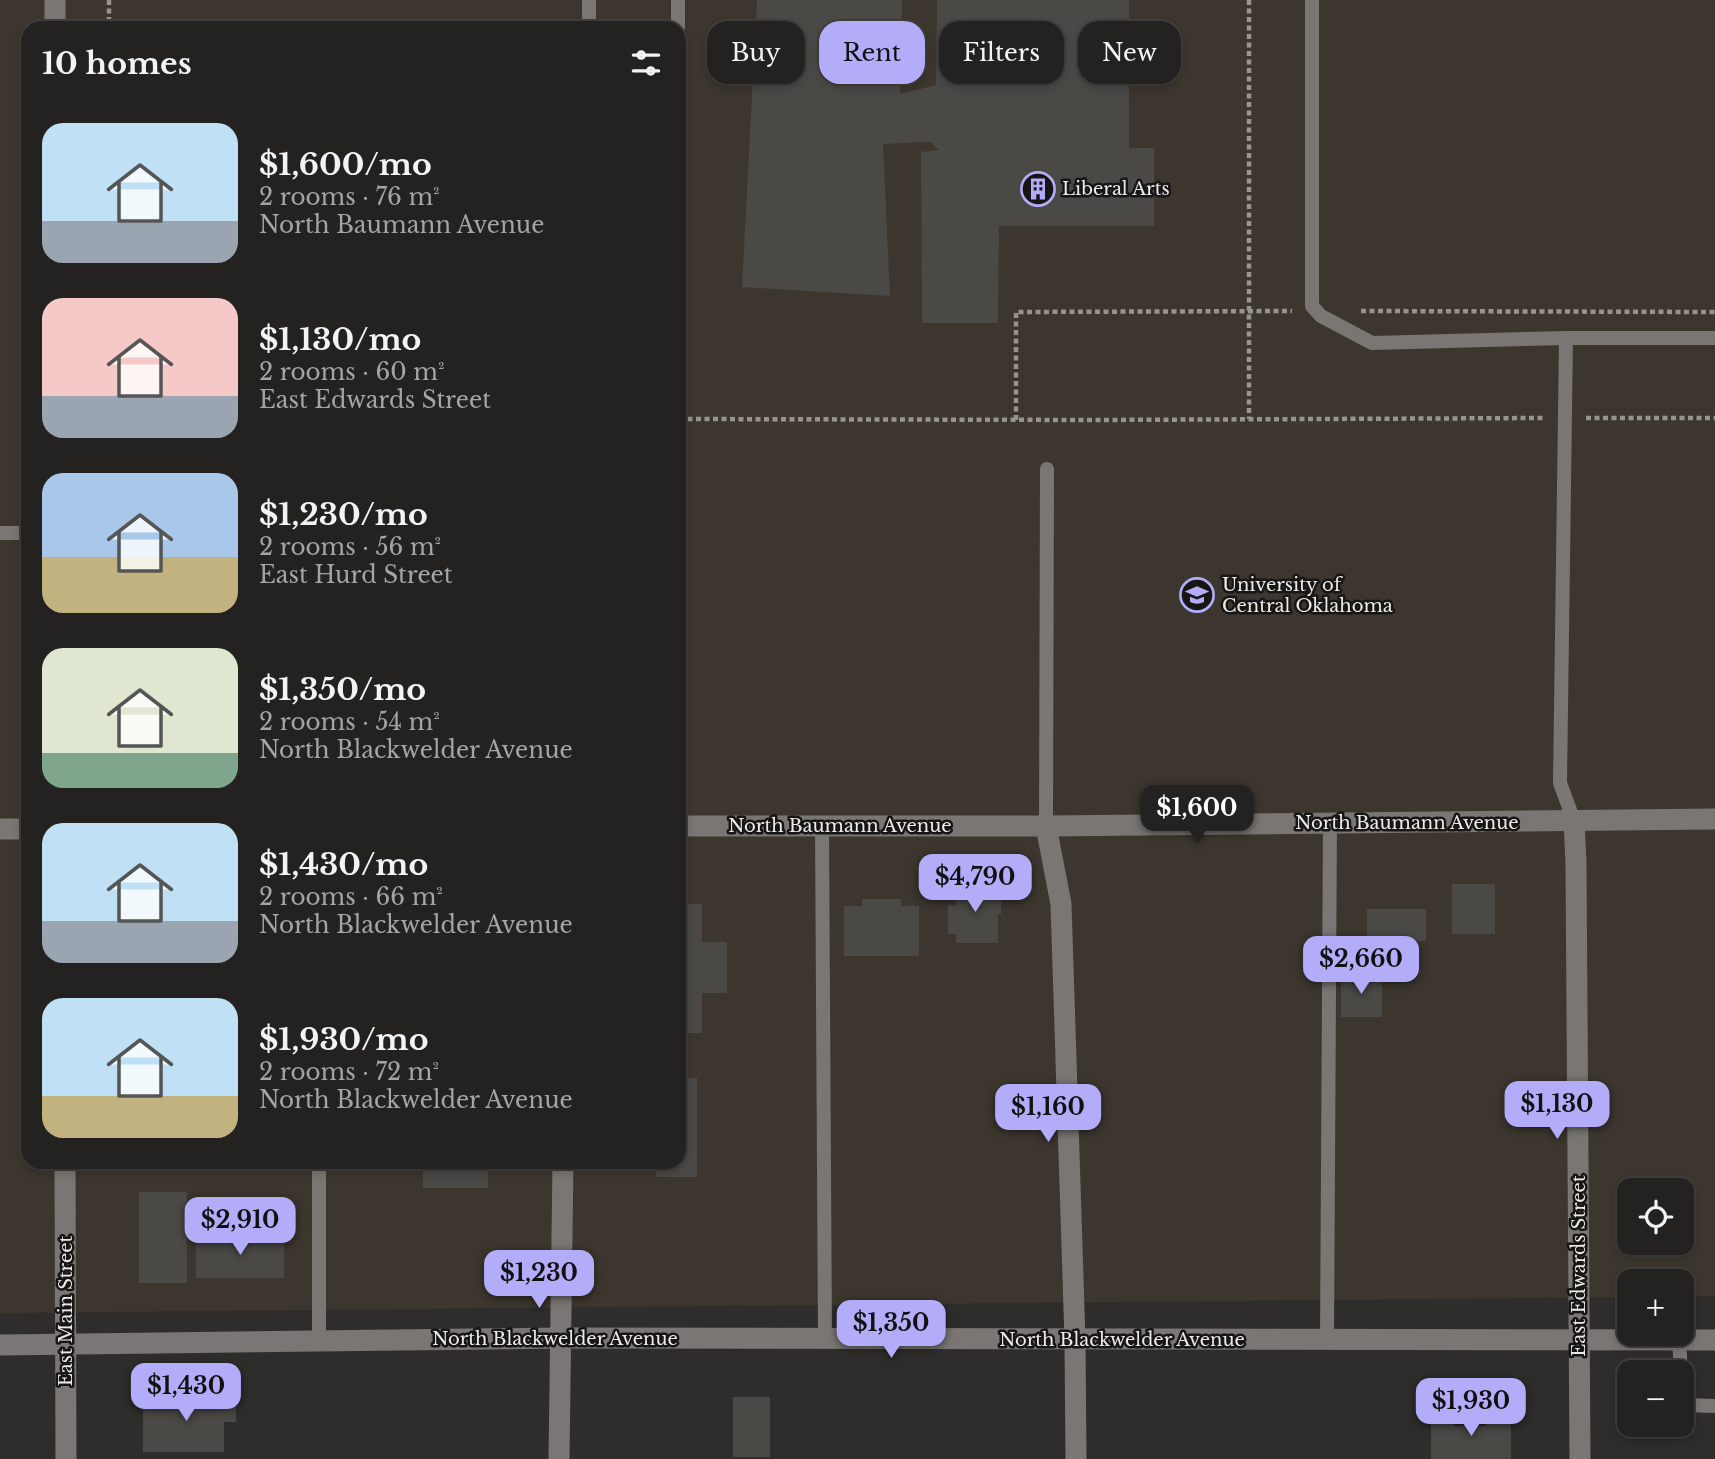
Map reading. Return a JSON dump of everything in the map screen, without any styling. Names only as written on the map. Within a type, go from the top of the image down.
[{"type":"street","points":[[55,0],[55,21]]},
{"type":"street","name":"North Baumann Avenue","points":[[686,826],[1715,820]]},
{"type":"street","name":"East Edwards Street","points":[[1574,821],[1580,1459]]},
{"type":"street","points":[[1046,826],[1061,904],[1075,1340],[1076,1459]]},
{"type":"street","points":[[0,829],[21,829]]},
{"type":"street","name":"East Main Street","points":[[65,1169],[66,1459]]},
{"type":"street","points":[[559,1459],[563,1169]]},
{"type":"street","name":"North Blackwelder Avenue","points":[[0,1345],[560,1338],[1617,1340]]},
{"type":"street","name":"North Blackwelder Avenue","points":[[1694,1340],[1715,1340]]},
{"type":"lane","points":[[589,0],[589,21]]},
{"type":"lane","points":[[678,0],[678,21]]},
{"type":"lane","points":[[1312,0],[1312,306],[1321,316],[1372,343],[1566,338],[1715,338]]},
{"type":"lane","points":[[1566,338],[1560,783],[1574,821]]},
{"type":"lane","points":[[1046,826],[1047,469]]},
{"type":"lane","points":[[0,533],[21,533]]},
{"type":"lane","points":[[1327,1340],[1331,823]]},
{"type":"lane","points":[[822,826],[825,1339]]},
{"type":"lane","points":[[319,1169],[319,1341]]},
{"type":"lane","points":[[1694,1405],[1715,1406]]},
{"type":"path","points":[[108,0],[109,21]]},
{"type":"path","points":[[1249,0],[1250,419]]},
{"type":"path","points":[[686,419],[1715,418]]},
{"type":"shaded area","name":"University of Central Oklahoma","points":[[0,0],[1715,0],[1715,1296],[1694,1296],[1694,1269],[1617,1269],[1617,1297],[0,1313]]},
{"type":"building","name":"Liberal Arts","points":[[757,0],[902,0],[902,21],[819,21],[819,84],[900,84],[900,94],[936,85],[937,0],[1129,0],[1129,21],[1078,21],[1078,84],[1129,84],[1129,148],[1154,148],[1154,226],[999,226],[998,323],[922,323],[921,152],[939,150],[930,142],[883,144],[890,296],[742,287],[753,84],[805,84],[805,21],[756,21]]},
{"type":"building","points":[[956,884],[997,884],[997,895],[1001,895],[998,943],[956,943],[956,934],[948,934],[948,905],[956,905]]},
{"type":"building","points":[[1452,884],[1495,884],[1495,934],[1452,934]]},
{"type":"building","points":[[862,899],[901,899],[901,906],[919,906],[919,956],[844,956],[844,906],[862,906]]},
{"type":"building","points":[[686,904],[702,904],[702,942],[727,942],[727,993],[702,993],[702,1033],[686,1033]]},
{"type":"building","points":[[1367,909],[1426,909],[1426,941],[1367,941]]},
{"type":"building","points":[[1341,976],[1382,976],[1382,1017],[1341,1017]]},
{"type":"building","points":[[686,1078],[697,1078],[697,1177],[656,1177],[656,1169],[686,1169]]},
{"type":"building","points":[[423,1169],[488,1169],[488,1188],[423,1188]]},
{"type":"building","points":[[139,1192],[187,1192],[187,1283],[139,1283]]},
{"type":"building","points":[[196,1236],[284,1236],[284,1278],[196,1278]]},
{"type":"building","points":[[143,1396],[236,1396],[236,1422],[224,1422],[224,1452],[143,1452]]},
{"type":"building","points":[[733,1397],[770,1397],[770,1457],[733,1457]]},
{"type":"building","points":[[1486,1413],[1511,1413],[1511,1459],[1431,1459],[1431,1414],[1454,1414],[1454,1426],[1486,1426]]},
{"type":"place","name":"Liberal Arts","points":[[1038,189]]},
{"type":"place","name":"University of Central Oklahoma","points":[[1197,595]]}]
